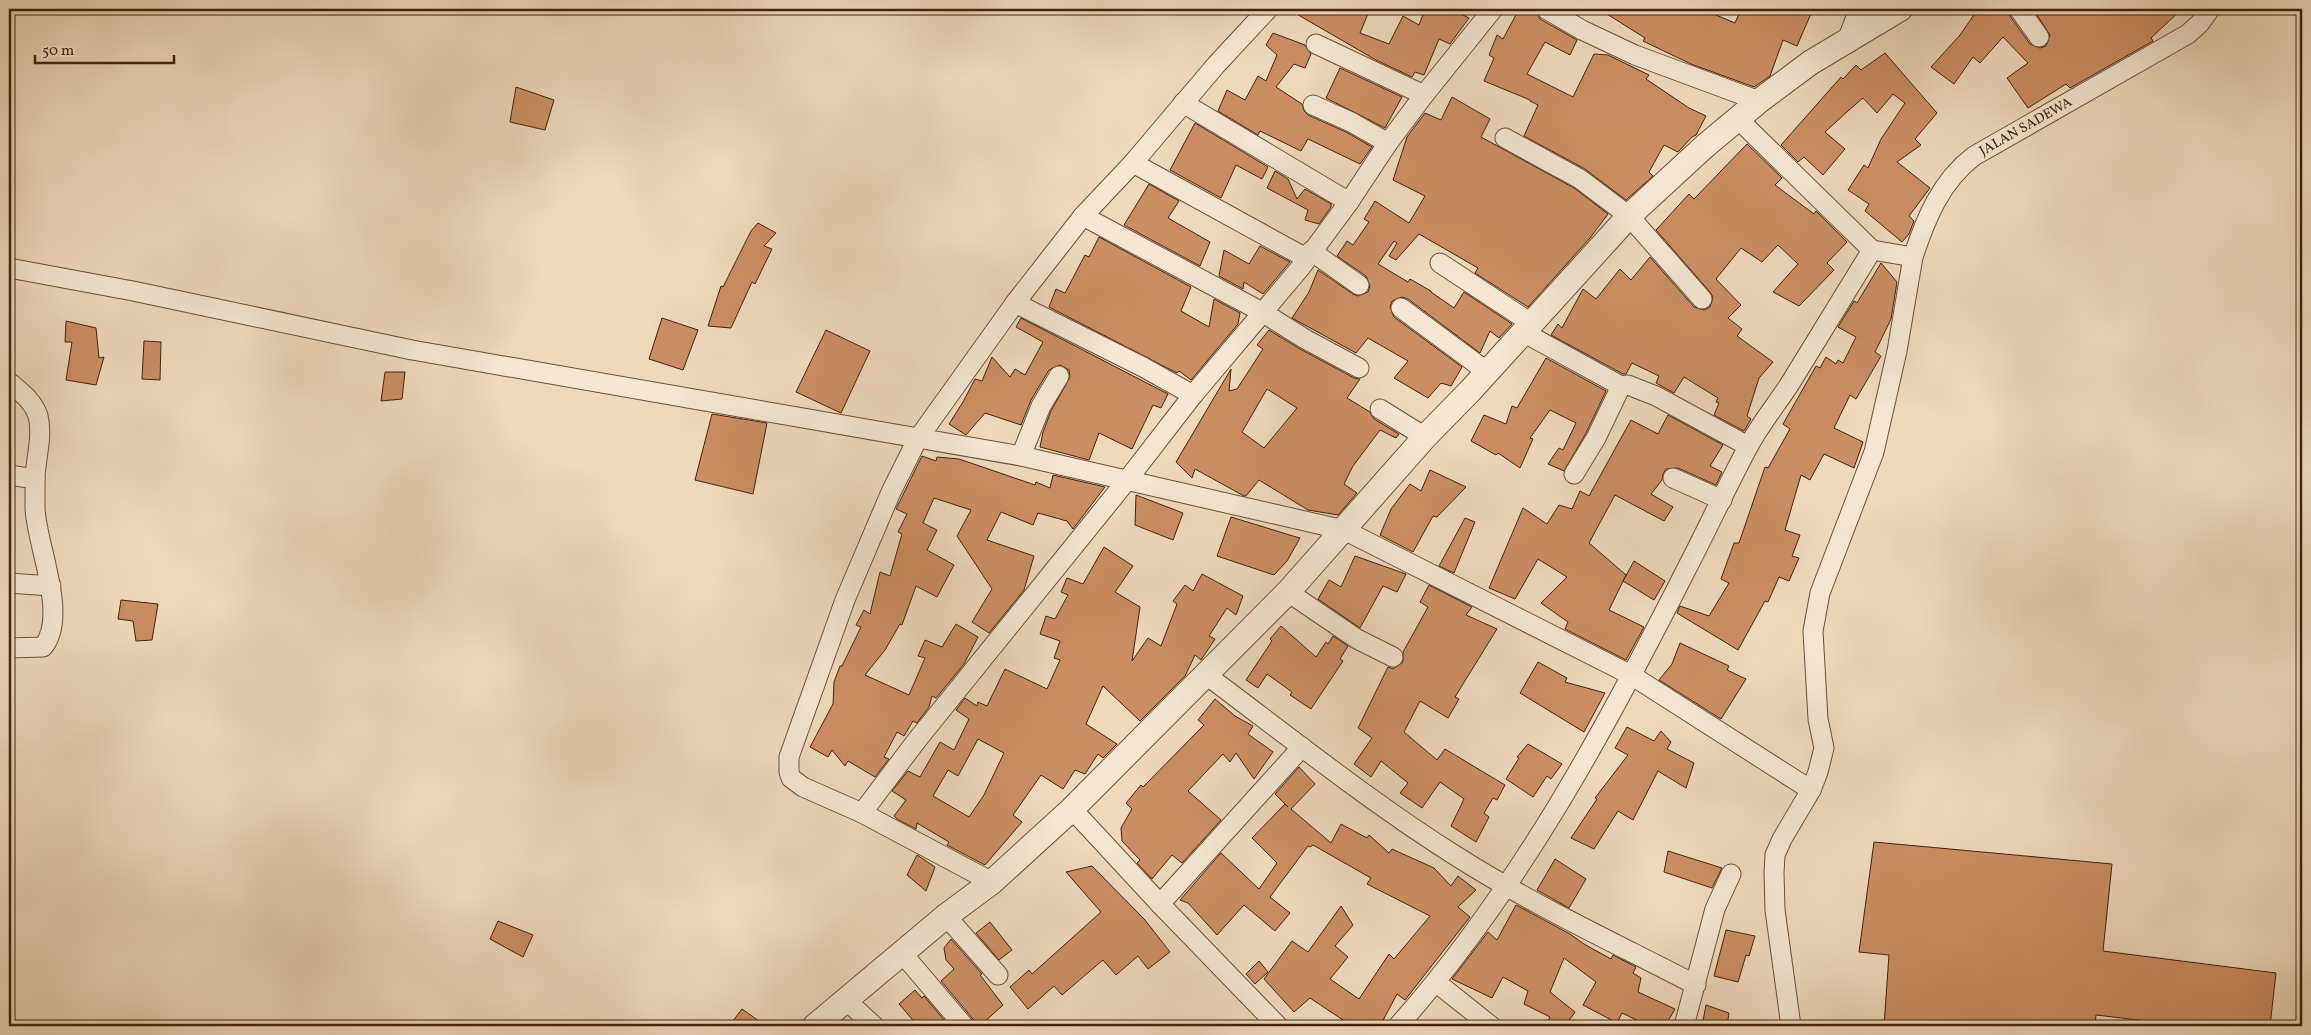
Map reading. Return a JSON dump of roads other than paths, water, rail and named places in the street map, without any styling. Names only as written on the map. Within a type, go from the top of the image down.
[{"type":"street","points":[[992,882],[862,813],[795,782],[788,772],[789,757],[845,600],[891,492],[917,440],[1015,303],[1083,216],[1134,162],[1183,103],[1268,9]]},
{"type":"street","points":[[862,813],[1193,395],[1309,255],[1349,202],[1424,94],[1493,9]]},
{"type":"street","points":[[1546,9],[1582,30],[1635,55],[1759,101]]},
{"type":"street","points":[[1848,38],[1859,9]]},
{"type":"street","points":[[815,1026],[946,916],[992,882],[1072,809],[1288,592],[1425,437],[1470,391],[1486,371],[1629,216],[1737,118],[1759,101],[1848,38],[1900,9]]},
{"type":"street","points":[[2019,9],[2039,36]]},
{"type":"street","name":"JALAN SADEWA","points":[[1791,1026],[1775,910],[1774,873],[1778,848],[1811,790],[1824,748],[1818,719],[1813,631],[1820,593],[1874,452],[1897,351],[1913,257],[1920,237],[1940,195],[1952,175],[1961,166],[1974,156],[2188,34],[2200,23],[2210,9]]},
{"type":"street","points":[[1316,44],[1424,94]]},
{"type":"street","points":[[1183,103],[1349,202]]},
{"type":"street","points":[[1313,105],[1351,122],[1388,144]]},
{"type":"street","points":[[1737,118],[1872,250],[1913,257]]},
{"type":"street","points":[[1505,138],[1580,179],[1629,216],[1702,299]]},
{"type":"street","points":[[1134,162],[1309,255],[1359,285]]},
{"type":"street","points":[[1083,216],[1262,312],[1305,339],[1359,368]]},
{"type":"street","points":[[1398,1026],[1437,983],[1462,946],[1482,922],[1587,756],[1722,500],[1748,446],[1790,384],[1872,250]]},
{"type":"street","points":[[1440,263],[1527,328],[1621,386],[1628,385],[1656,396],[1748,446]]},
{"type":"street","points":[[9,268],[133,291],[412,350],[917,440],[1021,456],[1344,530],[1631,675],[1811,790]]},
{"type":"street","points":[[1015,303],[1144,367],[1193,395]]},
{"type":"street","points":[[1401,308],[1486,371]]},
{"type":"street","points":[[1021,456],[1041,406],[1059,376]]},
{"type":"street","points":[[9,382],[28,399],[37,414],[39,428],[35,479],[36,522],[51,586],[52,613],[45,644],[39,648],[9,648]]},
{"type":"street","points":[[1574,474],[1596,438],[1621,386]]},
{"type":"street","points":[[1380,409],[1425,437]]},
{"type":"street","points":[[9,476],[35,479]]},
{"type":"street","points":[[1673,478],[1722,500]]},
{"type":"street","points":[[9,583],[51,586]]},
{"type":"street","points":[[1288,592],[1357,639],[1393,657]]},
{"type":"street","points":[[1206,674],[1408,824],[1505,886],[1696,985]]},
{"type":"street","points":[[1160,904],[1302,747]]},
{"type":"street","points":[[1072,809],[1160,904],[1278,1026]]},
{"type":"street","points":[[1684,1026],[1715,909],[1731,874]]},
{"type":"street","points":[[946,916],[998,975]]},
{"type":"street","points":[[902,953],[964,1026]]},
{"type":"street","points":[[1437,983],[1491,1026]]},
{"type":"street","points":[[847,1001],[874,1026]]}]
